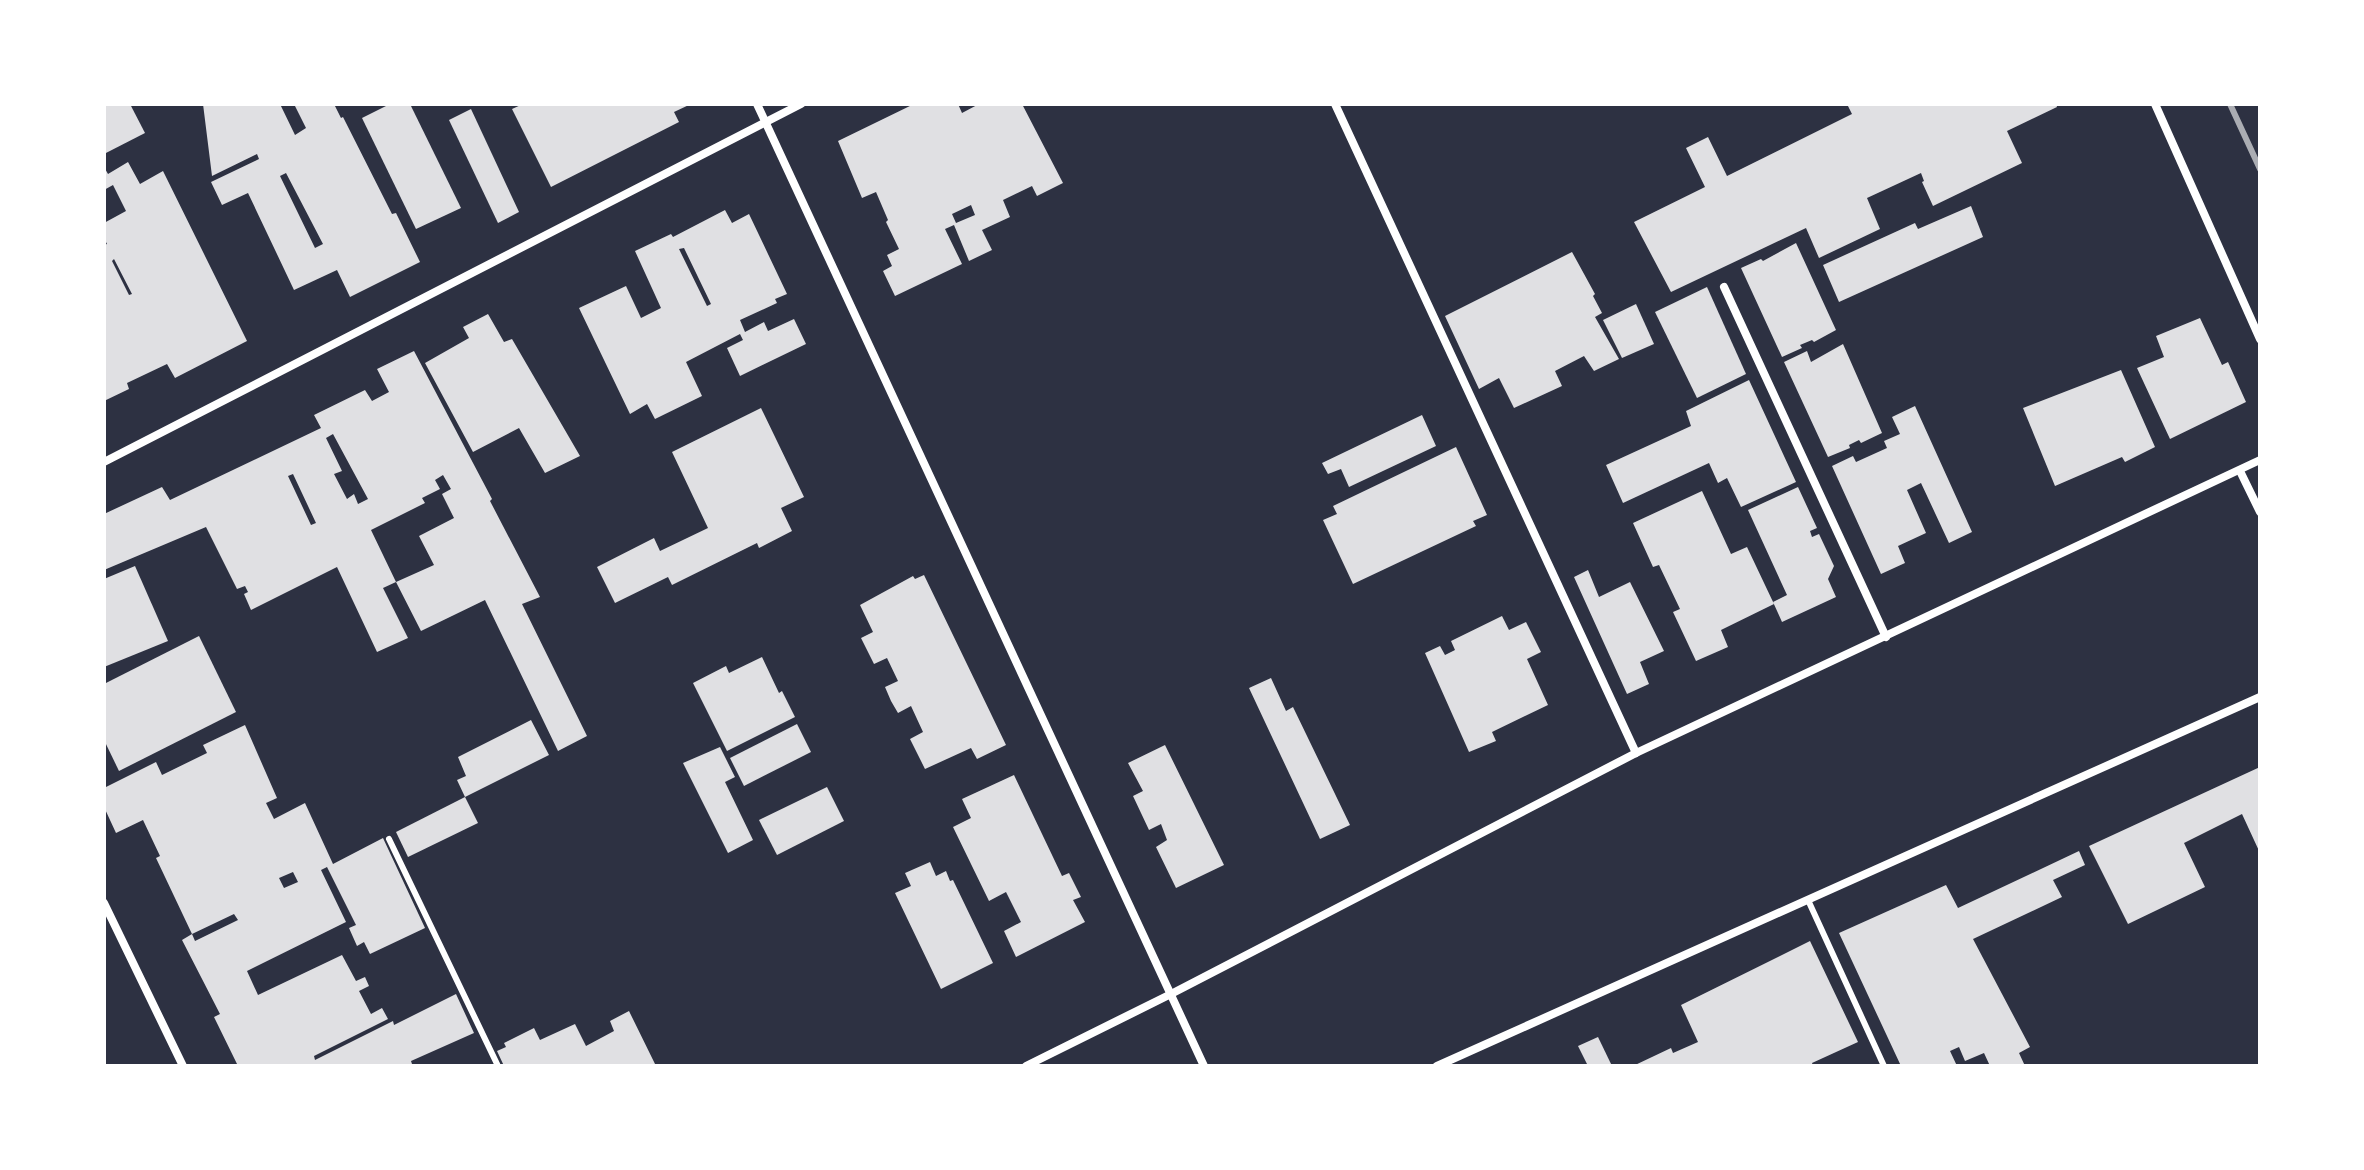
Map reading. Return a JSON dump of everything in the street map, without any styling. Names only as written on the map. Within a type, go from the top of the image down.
[{"type":"street","points":[[757,104],[1204,1066]]},
{"type":"street","points":[[104,462],[801,104]]},
{"type":"street","points":[[1335,104],[1636,753]]},
{"type":"street","points":[[2155,104],[2260,339]]},
{"type":"street","points":[[1724,287],[1886,637]]},
{"type":"street","points":[[1026,1066],[1636,753],[2260,460]]},
{"type":"street","points":[[2240,471],[2260,512]]},
{"type":"street","points":[[1437,1066],[2260,697]]},
{"type":"street","points":[[104,903],[183,1066]]},
{"type":"lane","points":[[389,839],[498,1066]]},
{"type":"lane","points":[[1808,900],[1884,1066]]},
{"type":"building","points":[[104,104],[130,104],[145,133],[104,154]]},
{"type":"building","points":[[203,104],[280,104],[295,135],[306,128],[295,106],[334,104],[420,262],[350,297],[337,270],[294,290],[248,193],[222,205],[211,182],[259,159],[257,154],[212,176]],"holes":[[[286,173],[323,244],[315,248],[280,176]]]},
{"type":"building","points":[[390,104],[410,104],[461,208],[416,229],[362,118]]},
{"type":"building","points":[[523,104],[691,104],[674,112],[679,122],[551,187],[512,109]]},
{"type":"building","points":[[914,104],[958,104],[962,113],[979,104],[1022,104],[1063,183],[1037,196],[1032,186],[1003,200],[1010,217],[982,230],[992,250],[969,261],[954,225],[945,229],[962,264],[895,296],[883,271],[892,266],[887,255],[899,249],[876,192],[862,198],[838,141]],"holes":[[[971,205],[975,215],[956,223],[952,214]]]},
{"type":"building","points":[[1847,104],[2056,104],[2057,107],[2007,131],[2022,163],[1933,206],[1921,173],[1867,198],[1880,229],[1819,258],[1806,228],[1671,292],[1634,222],[1705,187],[1686,148],[1708,137],[1727,176],[1852,114]]},
{"type":"building","points":[[471,109],[519,212],[498,223],[449,120]]},
{"type":"building","points":[[128,162],[140,184],[163,171],[247,341],[175,378],[167,364],[127,383],[129,389],[104,401],[104,245],[107,244],[104,223],[126,211],[113,185],[104,190],[104,167],[108,174]],"holes":[[[114,259],[132,294],[129,295],[112,261]]]},
{"type":"building","points":[[1971,206],[1983,237],[1839,302],[1823,265],[1915,223],[1918,229]]},
{"type":"building","points":[[725,210],[732,223],[749,214],[787,294],[775,299],[777,303],[740,320],[745,332],[764,322],[768,331],[794,319],[806,344],[740,376],[727,348],[743,340],[740,334],[686,362],[702,396],[655,419],[647,404],[630,414],[579,308],[626,286],[641,318],[661,308],[635,251],[671,234],[673,237]],"holes":[[[684,248],[711,304],[707,306],[679,249]]]},
{"type":"building","points":[[1796,243],[1836,330],[1814,342],[1800,345],[1802,348],[1782,357],[1741,268],[1761,259],[1763,261]]},
{"type":"building","points":[[1572,252],[1602,313],[1595,317],[1619,359],[1594,371],[1584,356],[1555,371],[1562,386],[1514,408],[1499,378],[1479,389],[1445,316]]},
{"type":"building","points":[[1707,287],[1746,374],[1697,398],[1655,312]]},
{"type":"building","points":[[1636,304],[1654,344],[1622,358],[1603,320]]},
{"type":"building","points":[[488,314],[504,342],[512,339],[580,456],[545,473],[519,428],[473,452],[425,363],[469,338],[463,327]]},
{"type":"building","points":[[2200,318],[2222,365],[2228,362],[2246,402],[2170,439],[2137,368],[2164,357],[2156,336]]},
{"type":"building","points":[[1843,344],[1882,433],[1861,443],[1859,440],[1849,445],[1850,448],[1828,457],[1784,362],[1807,351],[1811,362]]},
{"type":"building","points":[[414,351],[540,597],[522,604],[587,736],[558,751],[485,600],[421,631],[396,582],[383,588],[408,638],[377,652],[337,567],[251,610],[244,594],[248,592],[245,586],[237,589],[206,527],[104,570],[104,514],[162,487],[170,500],[321,428],[314,415],[365,390],[372,401],[389,392],[377,369]],"holes":[[[333,434],[368,499],[358,504],[354,494],[347,499],[334,474],[342,471],[326,438]],[[293,474],[316,523],[311,525],[288,476]],[[443,475],[451,489],[442,494],[454,518],[419,536],[434,565],[396,582],[371,530],[425,503],[422,498],[440,489],[435,480]]]},
{"type":"building","points":[[2121,370],[2155,447],[2125,462],[2122,457],[2055,486],[2023,408]]},
{"type":"building","points":[[1749,380],[1796,482],[1741,507],[1727,478],[1718,483],[1709,463],[1623,503],[1606,465],[1691,426],[1686,411]]},
{"type":"building","points":[[1915,406],[1972,532],[1949,543],[1921,483],[1907,490],[1926,533],[1898,546],[1905,563],[1881,574],[1832,466],[1853,456],[1856,462],[1887,448],[1884,441],[1900,434],[1892,417]]},
{"type":"building","points":[[761,408],[804,497],[781,508],[792,531],[759,548],[757,543],[672,585],[668,577],[615,603],[597,567],[654,538],[660,551],[708,528],[672,452]]},
{"type":"building","points":[[1422,415],[1436,446],[1349,487],[1341,469],[1328,474],[1322,463]]},
{"type":"building","points":[[1456,447],[1487,515],[1473,521],[1476,526],[1353,584],[1323,520],[1337,514],[1333,506]]},
{"type":"building","points":[[1798,487],[1817,528],[1810,531],[1812,537],[1819,534],[1834,566],[1828,579],[1836,597],[1782,622],[1773,602],[1787,595],[1748,510]]},
{"type":"building","points":[[1702,491],[1731,554],[1747,547],[1774,604],[1721,630],[1728,647],[1696,661],[1673,612],[1680,609],[1659,565],[1653,567],[1633,523]]},
{"type":"building","points":[[135,566],[168,641],[104,667],[104,579]]},
{"type":"building","points":[[1588,570],[1599,597],[1630,582],[1664,651],[1640,662],[1649,684],[1627,694],[1574,577]]},
{"type":"building","points":[[924,575],[1006,745],[977,759],[971,748],[925,769],[910,739],[923,732],[911,706],[898,713],[891,701],[885,687],[898,681],[887,658],[874,664],[861,638],[873,632],[860,605],[913,576],[915,579]]},
{"type":"building","points":[[1502,616],[1509,630],[1526,622],[1541,652],[1527,659],[1548,705],[1492,732],[1496,741],[1469,752],[1425,653],[1440,646],[1445,655],[1455,650],[1451,641]]},
{"type":"building","points":[[199,636],[236,712],[119,771],[104,740],[104,684]]},
{"type":"building","points":[[762,657],[779,693],[782,691],[795,717],[727,751],[693,683],[726,666],[729,673]]},
{"type":"building","points":[[1271,678],[1286,711],[1293,707],[1350,825],[1320,839],[1249,688]]},
{"type":"building","points":[[531,720],[549,755],[465,797],[457,780],[466,776],[458,757]]},
{"type":"building","points":[[797,724],[811,752],[744,786],[730,758]]},
{"type":"building","points":[[245,725],[277,798],[266,803],[274,819],[305,803],[333,864],[383,838],[425,928],[370,954],[364,942],[357,946],[349,928],[356,925],[327,867],[321,870],[346,922],[247,971],[258,995],[342,955],[356,981],[365,977],[369,986],[359,991],[371,1014],[382,1008],[388,1019],[314,1056],[315,1060],[456,994],[474,1033],[411,1061],[412,1064],[408,1066],[238,1066],[214,1017],[220,1014],[182,940],[192,934],[156,858],[160,856],[143,820],[116,833],[104,807],[104,788],[156,762],[162,775],[207,753],[203,745]],"holes":[[[293,872],[298,882],[284,888],[279,878]],[[234,914],[238,920],[195,941],[192,934]]]},
{"type":"building","points":[[1165,745],[1224,865],[1176,888],[1156,847],[1167,840],[1161,824],[1149,830],[1133,796],[1143,791],[1128,763]]},
{"type":"building","points":[[720,747],[735,777],[725,782],[753,840],[728,853],[683,763]]},
{"type":"building","points":[[2260,767],[2260,853],[2242,814],[2184,843],[2205,887],[2128,924],[2089,846]]},
{"type":"building","points":[[1014,775],[1062,876],[1069,873],[1081,897],[1073,900],[1085,922],[1016,957],[1004,931],[1021,922],[1006,892],[989,901],[953,827],[971,818],[962,799]]},
{"type":"building","points":[[827,787],[844,821],[777,855],[759,820]]},
{"type":"building","points":[[465,797],[478,823],[408,857],[396,832]]},
{"type":"building","points":[[2079,851],[2085,865],[2053,880],[2062,897],[1973,939],[2030,1047],[2019,1053],[2025,1066],[1990,1066],[1984,1053],[1965,1061],[1959,1047],[1950,1051],[1957,1066],[1901,1066],[1839,933],[1946,885],[1958,908]]},
{"type":"building","points":[[930,862],[936,876],[946,871],[950,881],[953,880],[993,963],[941,989],[895,893],[911,886],[905,873]]},
{"type":"building","points":[[1810,941],[1858,1042],[1812,1063],[1813,1066],[1633,1066],[1671,1048],[1673,1053],[1698,1042],[1681,1005]]},
{"type":"building","points":[[629,1011],[656,1066],[504,1066],[497,1051],[506,1047],[504,1043],[534,1028],[540,1040],[575,1024],[586,1046],[614,1031],[610,1021]]},
{"type":"building","points":[[1598,1037],[1612,1066],[1588,1066],[1578,1046]]},
{"type":"railway","points":[[2230,104],[2260,169]]}]
